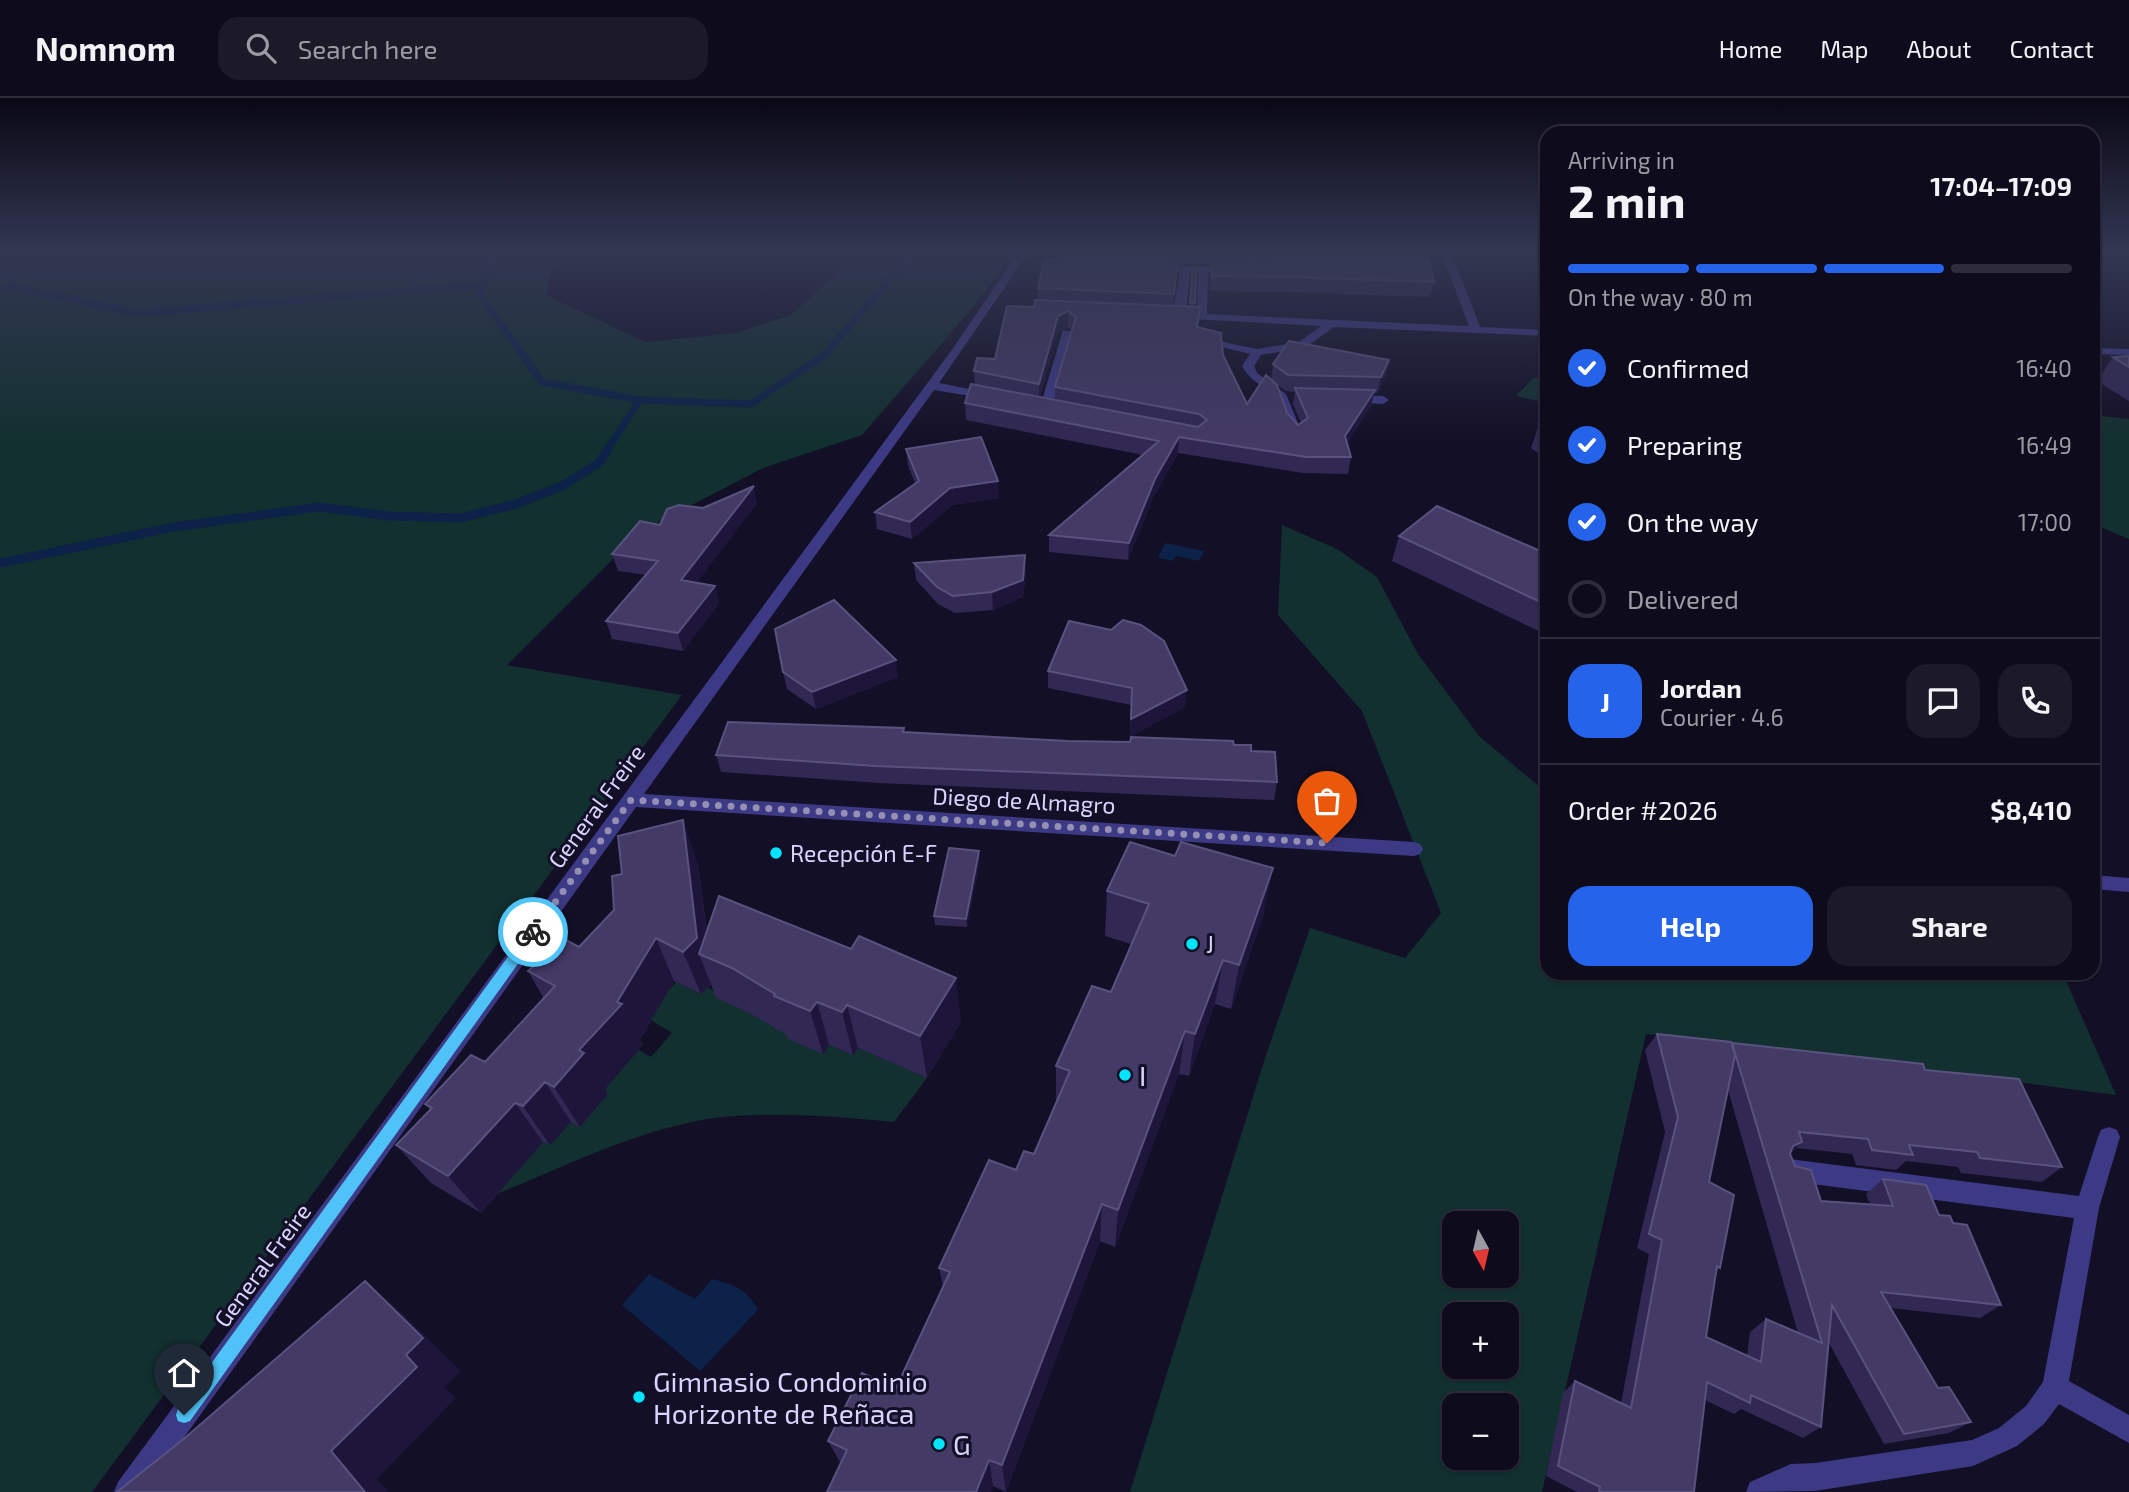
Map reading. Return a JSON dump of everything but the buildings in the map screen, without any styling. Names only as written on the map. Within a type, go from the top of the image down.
[{"type":"street","name":"General Freire","points":[[128,1492],[929,385],[988,314]]},
{"type":"street","points":[[1470,314],[1476,330]]},
{"type":"street","points":[[1167,315],[1540,333]]},
{"type":"street","points":[[1204,341],[1257,352],[1302,345],[1332,323]]},
{"type":"street","points":[[1060,410],[1040,406],[1067,332]]},
{"type":"street","points":[[2100,351],[2129,352]]},
{"type":"street","points":[[1257,352],[1248,366],[1252,375],[1282,397],[1297,435]]},
{"type":"street","points":[[929,385],[1010,400]]},
{"type":"street","points":[[1282,397],[1296,397]]},
{"type":"street","points":[[1336,398],[1383,400]]},
{"type":"street","name":"Diego de Almagro","points":[[631,800],[1414,849]]},
{"type":"street","points":[[2100,883],[2129,885]]},
{"type":"street","points":[[1760,1492],[1791,1478],[1815,1477],[1973,1453],[2008,1437],[2035,1415],[2055,1387],[2087,1208],[2109,1137]]},
{"type":"street","points":[[1789,1170],[2087,1208]]},
{"type":"street","points":[[2055,1387],[2129,1430]]},
{"type":"green space","points":[[0,314],[586,314],[645,342],[735,333],[792,314],[967,314],[862,435],[763,468],[640,532],[507,665],[682,695],[92,1492],[0,1492]]},
{"type":"green space","points":[[1533,378],[1540,378],[1540,401],[1516,396]]},
{"type":"green space","points":[[2100,416],[2129,419],[2129,539],[2100,527]]},
{"type":"green space","points":[[1282,525],[1337,549],[1377,577],[1418,654],[1480,737],[1540,787],[1540,980],[2061,980],[2067,983],[2116,1095],[1646,1034],[1542,1492],[1130,1492],[1266,1055],[1310,928],[1405,958],[1441,913],[1362,711],[1278,615]]},
{"type":"green space","points":[[676,982],[701,994],[707,987],[823,1054],[829,1045],[853,1055],[858,1048],[927,1078],[894,1122],[772,1115],[702,1120],[623,1142],[497,1194],[543,1142],[550,1145],[571,1122],[580,1126],[603,1091],[639,1050],[651,1057],[672,1033],[651,1020],[654,1015],[649,1012]]},
{"type":"water","points":[[1165,543],[1204,551],[1199,561],[1176,556],[1173,561],[1158,558]]},
{"type":"water","points":[[649,1274],[695,1299],[712,1279],[727,1283],[750,1297],[758,1310],[700,1371],[622,1305]]},
{"type":"waterway","points":[[494,314],[542,382],[640,400]]},
{"type":"waterway","points":[[640,400],[751,404],[823,356],[860,314]]},
{"type":"waterway","points":[[605,453],[640,400]]},
{"type":"waterway","points":[[0,563],[174,527],[319,507],[390,516],[460,518],[516,504],[562,486],[599,463],[607,451]]},
{"type":"way so far","points":[[533,932],[631,800],[1327,843]]},
{"type":"place","name":"Recepción E-F","points":[[776,853]]},
{"type":"place","name":"J","points":[[1192,944]]},
{"type":"place","name":"I","points":[[1125,1075]]},
{"type":"place","name":"Gimnasio Condominio Horizonte de Reñaca","points":[[639,1397]]},
{"type":"place","name":"G","points":[[939,1444]]},
{"type":"route","points":[[184,1415],[533,932]]}]
